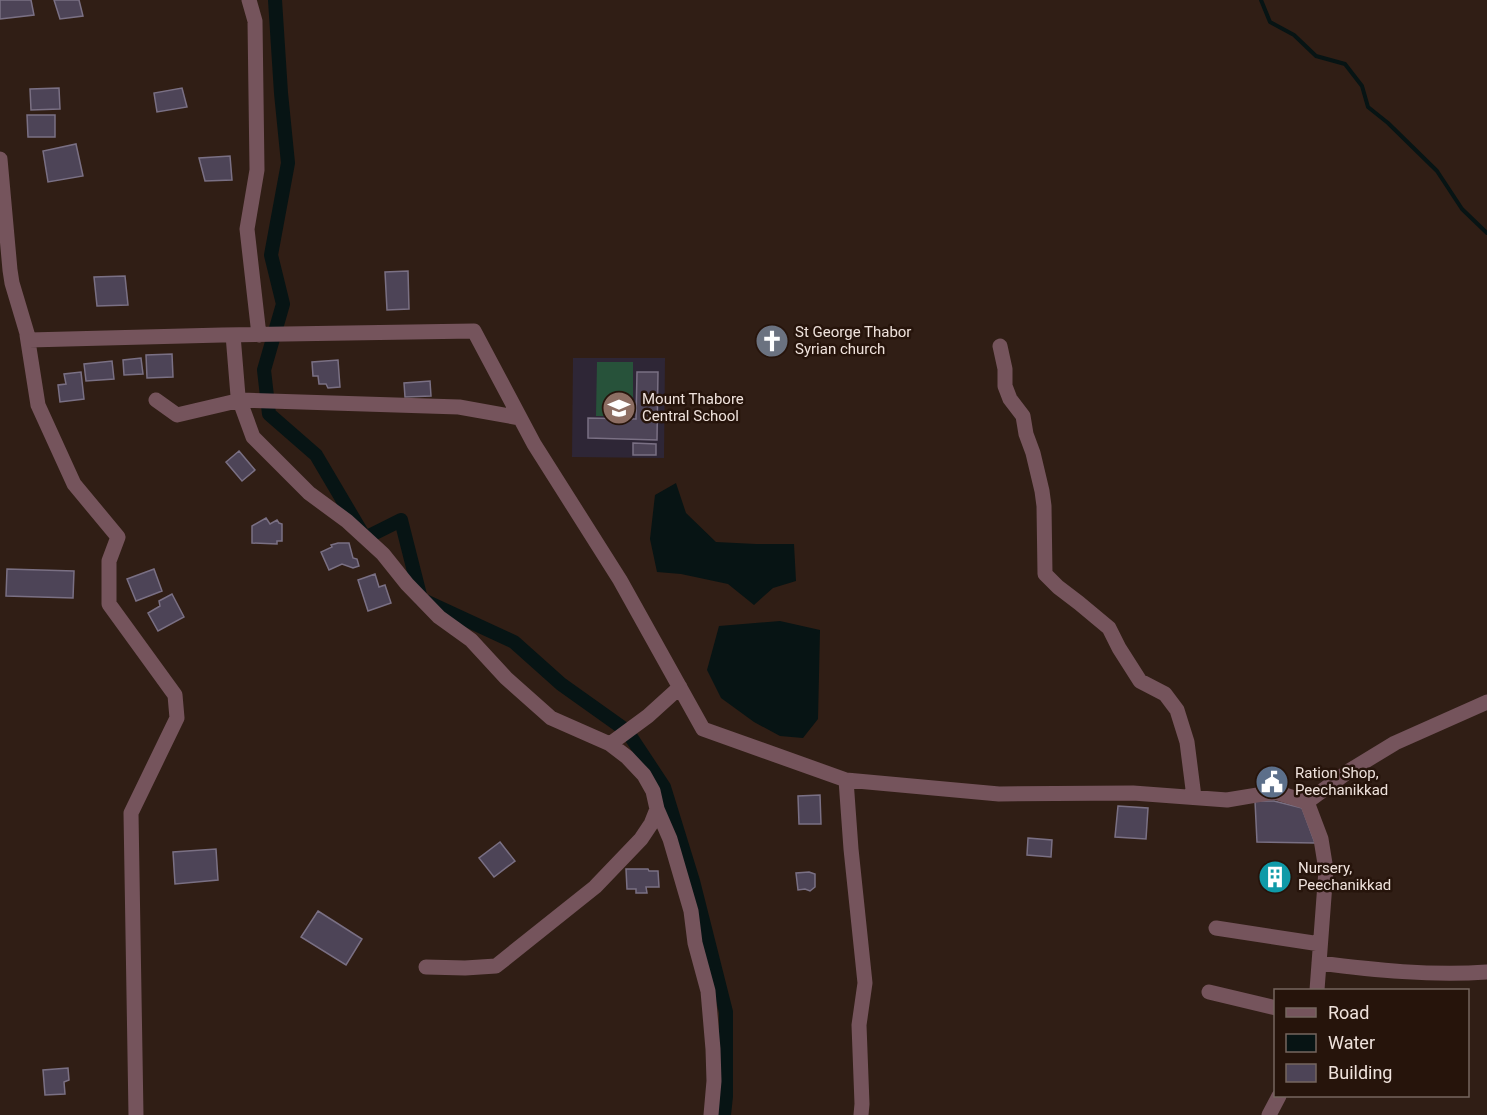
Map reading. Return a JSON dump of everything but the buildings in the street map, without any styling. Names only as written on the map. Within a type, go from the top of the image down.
[{"type":"street","points":[[249,0],[255,21],[257,170],[247,229],[259,335]]},
{"type":"street","points":[[0,159],[12,283],[29,340],[474,331],[534,444],[620,580],[704,729],[846,780],[999,794],[1133,793],[1227,800],[1275,792],[1307,802]]},
{"type":"street","points":[[27,334],[38,405],[74,484],[118,537],[110,561],[109,604],[175,695],[177,718],[131,813],[136,1115]]},
{"type":"street","points":[[233,335],[238,396],[253,437],[309,493],[348,521],[383,554],[406,584],[440,617],[471,640],[507,678],[551,718],[610,744],[644,775],[653,791],[657,809],[673,850],[691,911],[695,944],[708,991],[714,1081],[711,1115]]},
{"type":"street","points":[[1000,346],[1005,369],[1005,386],[1010,399],[1023,416],[1042,491],[1045,574],[1109,628],[1140,681],[1165,694],[1177,710],[1187,742],[1194,797]]},
{"type":"street","points":[[156,400],[177,416],[240,400],[459,407],[520,418]]},
{"type":"street","points":[[610,744],[648,716],[680,687]]},
{"type":"street","points":[[1307,802],[1349,771],[1395,743],[1487,702]]},
{"type":"street","points":[[846,780],[865,983],[859,1025],[861,1115]]},
{"type":"street","points":[[1307,802],[1321,839],[1326,870],[1317,989]]},
{"type":"street","points":[[426,968],[496,966],[595,887],[641,839],[657,809]]},
{"type":"street","points":[[1216,928],[1320,944]]},
{"type":"street","points":[[1319,963],[1376,970],[1458,974],[1487,972]]},
{"type":"street","points":[[1209,992],[1274,1008]]},
{"type":"street","points":[[1269,1115],[1278,1097]]},
{"type":"shaded area","name":"Mount Thabore Central School","points":[[573,358],[665,358],[664,458],[572,457]]},
{"type":"green space","points":[[597,362],[633,362],[633,416],[596,416]]},
{"type":"water","points":[[676,483],[686,513],[716,542],[794,544],[796,581],[773,588],[754,605],[728,584],[681,574],[657,572],[650,539],[655,495]]},
{"type":"water","points":[[780,621],[820,630],[818,719],[803,738],[780,736],[754,722],[721,698],[707,670],[719,626]]},
{"type":"waterway","points":[[275,0],[288,163],[271,255],[283,304],[264,370],[269,414],[316,455],[365,538],[401,520],[421,599],[514,642],[561,684],[627,731],[664,787],[693,881],[726,1012],[724,1115]]},
{"type":"waterway","points":[[1261,0],[1270,22],[1294,35],[1316,56],[1345,64],[1362,86],[1368,107],[1388,123],[1437,171],[1462,209],[1487,233]]},
{"type":"place","name":"St George Thabor Syrian church","points":[[772,341]]},
{"type":"place","name":"Mount Thabore Central School","points":[[619,408]]},
{"type":"place","name":"Ration Shop, Peechanikkad","points":[[1272,782]]},
{"type":"place","name":"Nursery, Peechanikkad","points":[[1275,877]]}]
